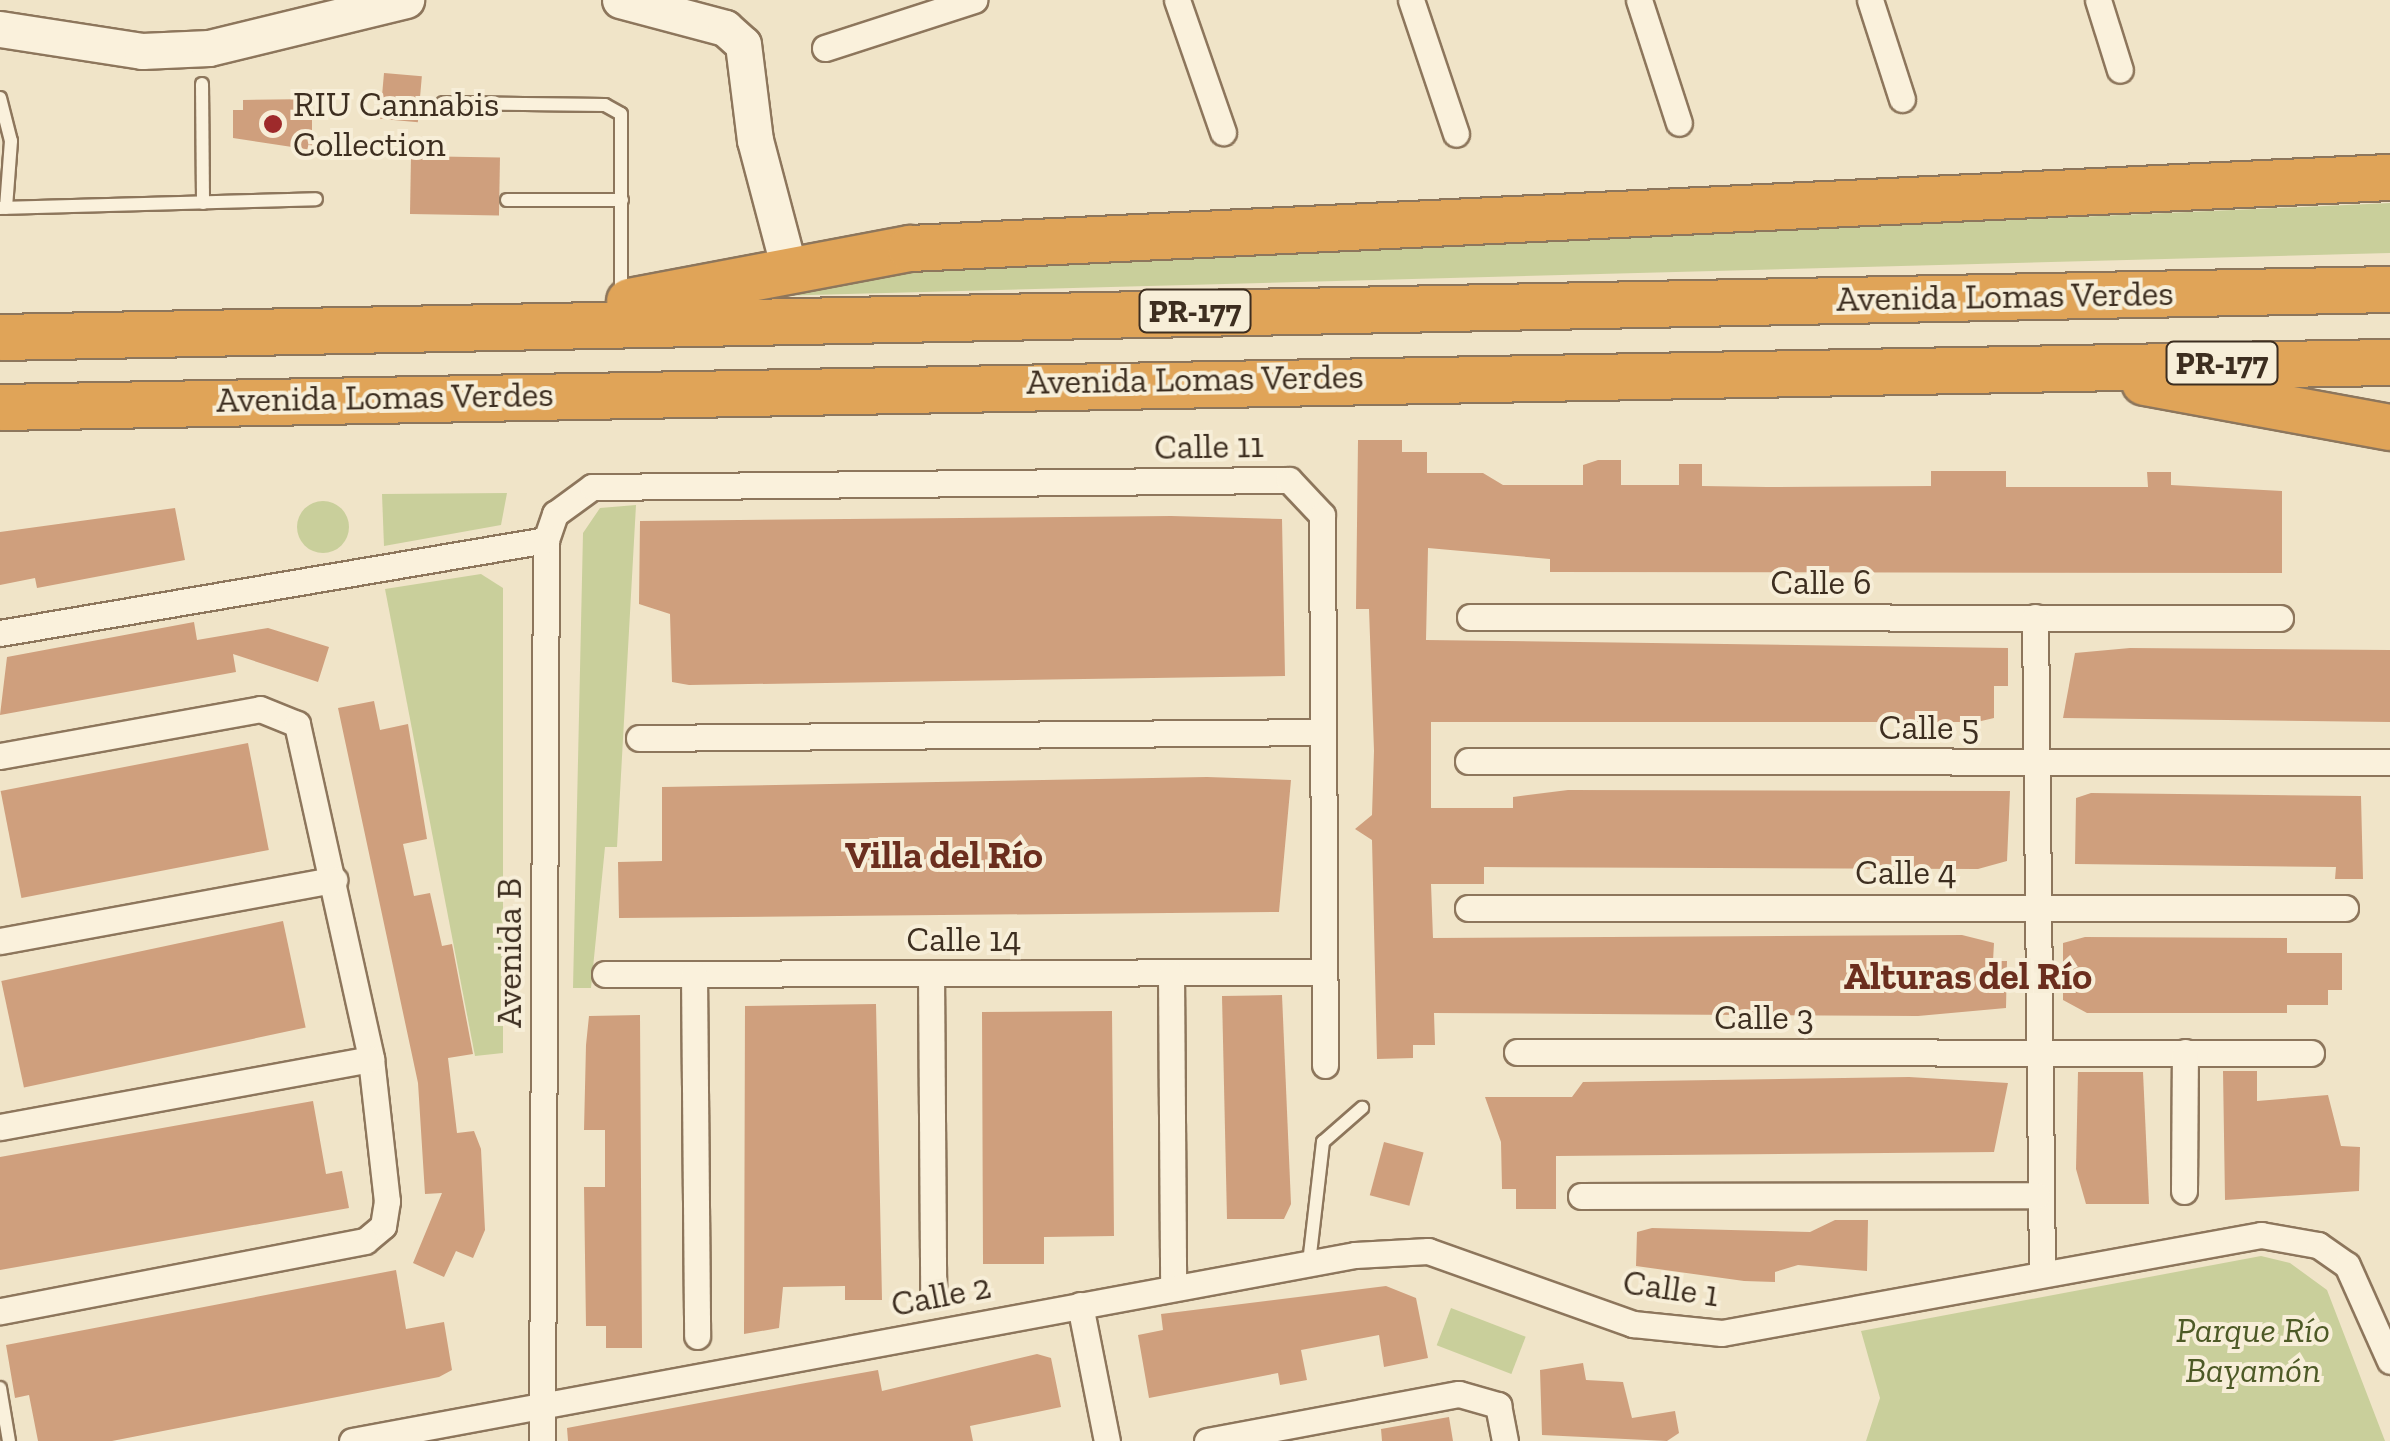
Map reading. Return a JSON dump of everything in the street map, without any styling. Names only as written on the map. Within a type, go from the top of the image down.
[{"type":"highway","points":[[487,326],[910,248],[2390,177]]},
{"type":"highway","name":"Avenida Lomas Verdes","points":[[0,337],[2390,289]]},
{"type":"highway","name":"Avenida Lomas Verdes","points":[[0,407],[2054,363],[2390,362]]},
{"type":"highway","points":[[2054,363],[2390,428]]},
{"type":"street","points":[[0,29],[142,51],[209,48],[406,0]]},
{"type":"street","points":[[620,0],[725,28],[743,44],[755,140],[789,269]]},
{"type":"street","points":[[824,48],[974,0]]},
{"type":"street","points":[[1178,0],[1223,132]]},
{"type":"street","points":[[1411,0],[1456,134]]},
{"type":"street","points":[[1639,0],[1679,123]]},
{"type":"street","points":[[1870,0],[1902,99]]},
{"type":"street","points":[[2098,0],[2120,70]]},
{"type":"street","name":"Calle 11","points":[[546,540],[555,514],[592,488],[1289,480],[1322,514],[1325,1065]]},
{"type":"street","points":[[0,633],[546,540]]},
{"type":"street","name":"Avenida B","points":[[542,1441],[546,540]]},
{"type":"street","name":"Calle 6","points":[[1470,617],[2280,618]]},
{"type":"street","points":[[2036,617],[2037,1195],[2042,1273]]},
{"type":"street","points":[[0,756],[260,708],[288,716],[300,730],[370,1060],[385,1220],[365,1241],[0,1312]]},
{"type":"street","points":[[640,738],[1322,732]]},
{"type":"street","name":"Calle 5","points":[[1468,760],[2390,762]]},
{"type":"street","points":[[0,941],[334,880]]},
{"type":"street","name":"Calle 4","points":[[1468,908],[2345,908]]},
{"type":"street","name":"Calle 14","points":[[605,974],[1323,972]]},
{"type":"street","points":[[932,973],[933,1292]]},
{"type":"street","points":[[694,974],[697,1336]]},
{"type":"street","points":[[1171,974],[1174,1288]]},
{"type":"street","name":"Calle 3","points":[[1517,1052],[2312,1053]]},
{"type":"street","points":[[2184,1191],[2185,1052]]},
{"type":"street","points":[[0,1127],[370,1060]]},
{"type":"street","points":[[1581,1196],[2037,1195]]},
{"type":"street","name":"Calle 1","points":[[1355,1255],[1428,1251],[1633,1324],[1722,1333],[2261,1235],[2318,1246],[2363,1290],[2390,1361]]},
{"type":"street","name":"Calle 2","points":[[542,1406],[1355,1255]]},
{"type":"street","points":[[1080,1305],[1107,1441]]},
{"type":"street","points":[[1208,1441],[1245,1438],[1459,1394],[1498,1405],[1505,1441]]},
{"type":"street","points":[[352,1441],[542,1406]]},
{"type":"lane","points":[[202,84],[203,203]]},
{"type":"lane","points":[[0,98],[11,141],[3,208],[316,199]]},
{"type":"lane","points":[[442,103],[614,109],[622,122],[621,303]]},
{"type":"lane","points":[[508,200],[622,200]]},
{"type":"lane","points":[[1308,1263],[1323,1142],[1362,1108]]},
{"type":"lane","points":[[0,1388],[10,1441]]},
{"type":"green space","points":[[2390,203],[2390,253],[772,296],[915,269]]},
{"type":"green space","points":[[507,493],[501,525],[384,546],[382,494]]},
{"type":"green space","points":[[323,501],[341,509],[349,527],[341,545],[323,553],[305,545],[297,527],[305,509]]},
{"type":"green space","points":[[636,505],[617,847],[605,847],[591,988],[573,988],[583,533],[600,508]]},
{"type":"green space","points":[[481,574],[503,588],[503,1053],[475,1056],[385,589]]},
{"type":"green space","name":"Parque Río Bayamón","points":[[2261,1256],[2290,1263],[2327,1290],[2385,1441],[1866,1441],[1880,1398],[1861,1331]]},
{"type":"green space","points":[[1451,1308],[1526,1337],[1511,1374],[1437,1345]]},
{"type":"building","points":[[384,73],[422,76],[418,122],[380,119]]},
{"type":"building","name":"RIU Cannabis Collection","points":[[312,99],[312,150],[233,138],[233,110],[243,110],[243,100]]},
{"type":"building","points":[[411,156],[500,158],[499,216],[410,214]]},
{"type":"building","points":[[1358,440],[1402,440],[1402,452],[1427,452],[1427,473],[1483,473],[1503,485],[1583,485],[1583,465],[1598,460],[1621,460],[1621,485],[1679,485],[1679,464],[1702,464],[1702,486],[1931,486],[1931,471],[2006,471],[2006,487],[2148,487],[2147,472],[2171,472],[2171,485],[2282,491],[2282,573],[1550,572],[1550,559],[1428,548],[1426,640],[2008,648],[2008,686],[1994,686],[1994,718],[1977,722],[1431,722],[1431,808],[1513,808],[1513,797],[1568,790],[2010,791],[2007,861],[1978,869],[1484,867],[1484,884],[1431,884],[1433,938],[1962,935],[1994,943],[1993,961],[2007,961],[2006,1008],[1918,1016],[1434,1013],[1435,1045],[1413,1045],[1413,1058],[1377,1059],[1372,840],[1355,829],[1372,815],[1374,751],[1369,609],[1356,609]]},
{"type":"building","points":[[175,508],[185,560],[37,588],[35,578],[0,585],[0,532]]},
{"type":"building","points":[[1171,516],[1282,519],[1285,676],[689,685],[672,682],[670,614],[639,604],[640,521]]},
{"type":"building","points":[[194,622],[197,640],[268,628],[329,647],[318,682],[233,654],[236,672],[0,715],[7,657]]},
{"type":"building","points":[[2130,648],[2390,650],[2390,722],[2063,718],[2075,653]]},
{"type":"building","points":[[374,701],[380,730],[408,724],[427,839],[403,844],[414,896],[430,893],[442,946],[452,944],[473,1054],[448,1058],[457,1133],[474,1131],[481,1149],[485,1230],[473,1258],[456,1251],[444,1277],[413,1263],[442,1193],[425,1194],[418,1083],[338,708]]},
{"type":"building","points":[[248,743],[269,850],[21,898],[1,791]]},
{"type":"building","points":[[1207,777],[1291,780],[1279,912],[619,918],[618,862],[662,861],[662,787]]},
{"type":"building","points":[[2091,793],[2361,796],[2363,879],[2335,879],[2336,867],[2075,864],[2076,798]]},
{"type":"building","points":[[283,921],[306,1028],[24,1087],[1,981]]},
{"type":"building","points":[[2085,937],[2287,938],[2287,953],[2342,953],[2342,990],[2328,990],[2328,1005],[2287,1005],[2287,1013],[2087,1013],[2063,1000],[2063,943]]},
{"type":"building","points":[[1282,995],[1291,1204],[1284,1219],[1227,1219],[1222,996]]},
{"type":"building","points":[[876,1004],[882,1300],[845,1300],[845,1286],[783,1287],[779,1328],[744,1334],[745,1006]]},
{"type":"building","points":[[1112,1011],[1114,1236],[1044,1237],[1044,1264],[983,1264],[982,1012]]},
{"type":"building","points":[[640,1015],[642,1348],[606,1348],[606,1326],[586,1326],[584,1187],[605,1187],[605,1130],[584,1130],[586,1045],[589,1016]]},
{"type":"building","points":[[2223,1071],[2257,1071],[2257,1101],[2328,1095],[2341,1146],[2360,1147],[2359,1191],[2225,1200]]},
{"type":"building","points":[[2078,1072],[2143,1072],[2149,1204],[2086,1204],[2076,1169]]},
{"type":"building","points":[[1909,1077],[2008,1083],[1994,1152],[1556,1156],[1556,1209],[1516,1209],[1516,1189],[1502,1189],[1501,1142],[1485,1097],[1572,1097],[1583,1082]]},
{"type":"building","points":[[313,1101],[326,1174],[342,1171],[349,1208],[0,1270],[0,1157]]},
{"type":"building","points":[[1384,1142],[1424,1153],[1409,1206],[1370,1195]]},
{"type":"building","points":[[1835,1220],[1868,1220],[1867,1271],[1798,1265],[1775,1272],[1775,1282],[1636,1266],[1637,1232],[1652,1228],[1810,1232]]},
{"type":"building","points":[[396,1270],[406,1329],[444,1322],[452,1370],[439,1377],[112,1441],[38,1441],[29,1395],[15,1398],[6,1345]]},
{"type":"building","points":[[1386,1286],[1416,1298],[1428,1358],[1384,1367],[1379,1335],[1301,1350],[1307,1380],[1280,1385],[1278,1373],[1149,1398],[1138,1335],[1163,1330],[1161,1314]]},
{"type":"building","points":[[1037,1354],[1051,1358],[1061,1407],[970,1426],[973,1441],[568,1441],[567,1428],[800,1384],[878,1370],[882,1391]]},
{"type":"building","points":[[1583,1363],[1586,1380],[1623,1382],[1632,1418],[1675,1411],[1679,1433],[1667,1441],[1542,1435],[1540,1370]]},
{"type":"building","points":[[1449,1417],[1453,1441],[1382,1441],[1381,1429]]},
{"type":"place","name":"RIU Cannabis Collection","points":[[273,124]]},
{"type":"district","name":"Villa del Río","points":[[944,856]]},
{"type":"district","name":"Alturas del Río","points":[[1968,977]]}]
